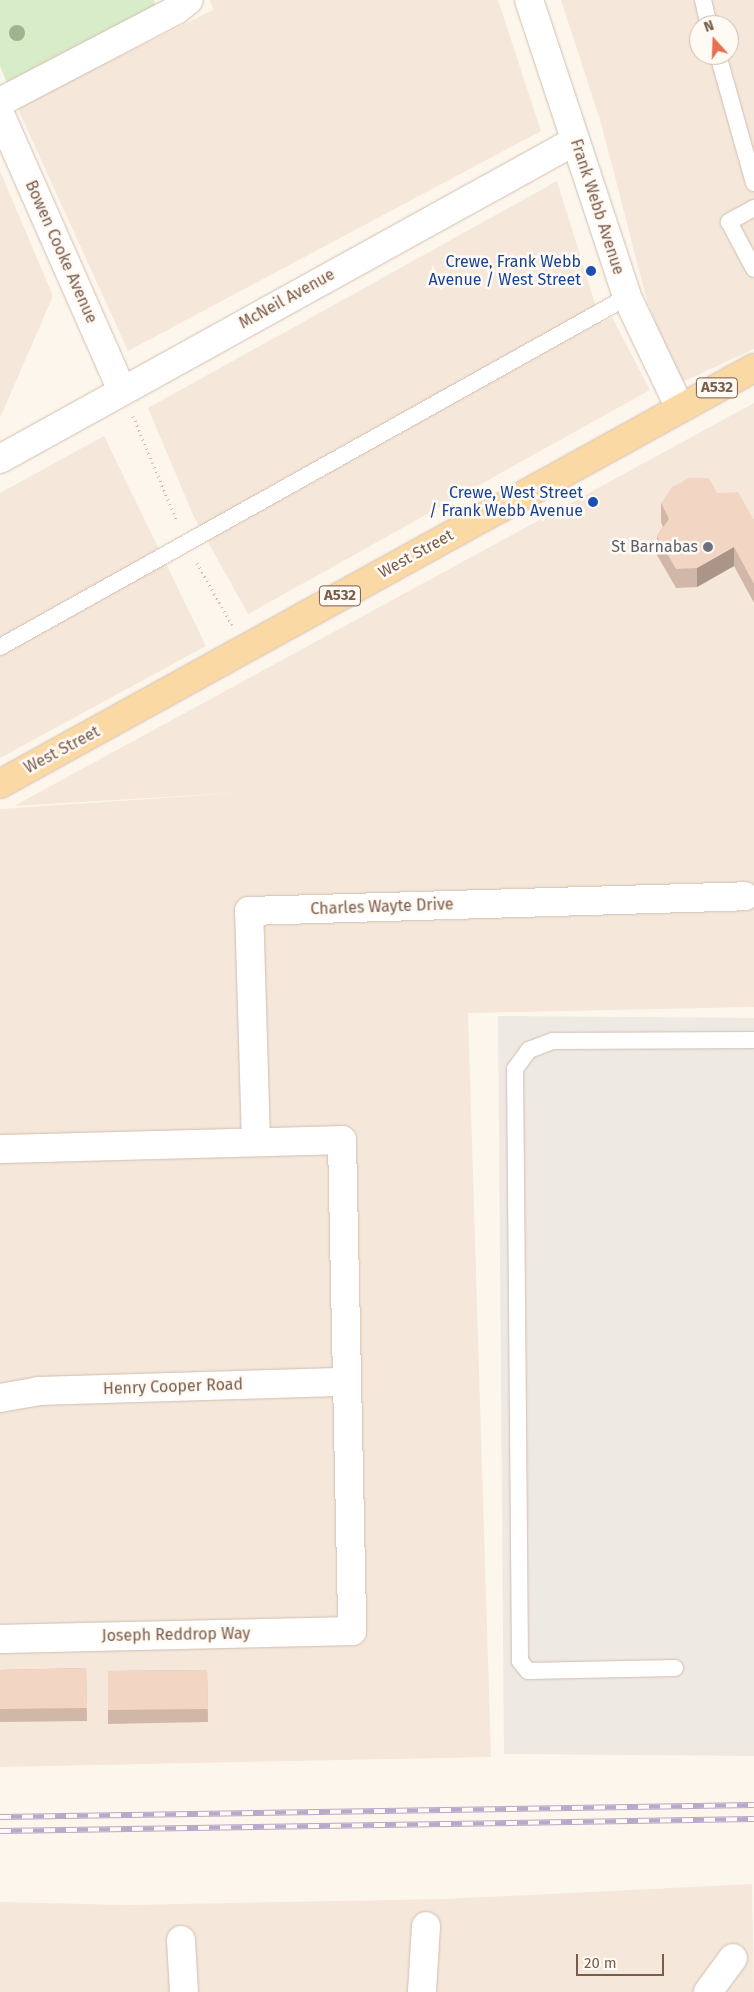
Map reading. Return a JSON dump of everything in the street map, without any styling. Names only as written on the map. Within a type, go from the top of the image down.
[{"type":"main road","name":"West Street","points":[[0,784],[754,368]]},
{"type":"street","points":[[0,102],[176,10],[189,0]]},
{"type":"street","name":"Frank Webb Avenue","points":[[529,0],[627,297],[680,408]]},
{"type":"street","name":"Bowen Cooke Avenue","points":[[0,114],[122,390]]},
{"type":"street","name":"McNeil Avenue","points":[[0,459],[575,140]]},
{"type":"street","name":"Charles Wayte Drive","points":[[256,1142],[249,911],[746,896]]},
{"type":"street","points":[[0,1148],[342,1140],[346,1382]]},
{"type":"street","name":"Henry Cooper Road","points":[[0,1398],[38,1391],[346,1382]]},
{"type":"street","name":"Joseph Reddrop Way","points":[[0,1639],[352,1631],[346,1382]]},
{"type":"street","points":[[422,1992],[426,1926]]},
{"type":"street","points":[[181,1940],[184,1992]]},
{"type":"street","points":[[708,1992],[733,1958]]},
{"type":"lane","points":[[702,0],[707,15]]},
{"type":"lane","points":[[721,65],[754,183]]},
{"type":"lane","points":[[754,208],[729,222],[754,269]]},
{"type":"lane","points":[[0,647],[627,297]]},
{"type":"lane","points":[[675,1668],[528,1671],[520,1661],[515,1069],[529,1050],[553,1041],[754,1040]]},
{"type":"shaded area","points":[[210,0],[498,0],[541,131],[128,351],[17,107],[213,10]]},
{"type":"shaded area","points":[[561,0],[754,0],[754,349],[680,383],[647,301],[601,123]]},
{"type":"shaded area","points":[[0,171],[53,296],[0,418]]},
{"type":"shaded area","points":[[557,181],[601,323],[612,317],[650,390],[248,614],[194,517],[148,408]]},
{"type":"shaded area","points":[[754,403],[754,1007],[468,1013],[491,1757],[0,1767],[0,809],[251,792],[14,806]]},
{"type":"shaded area","points":[[104,436],[206,646],[0,758],[0,493]]},
{"type":"shaded area","points":[[498,1016],[754,1018],[754,1756],[504,1754]]},
{"type":"shaded area","points":[[752,1884],[754,1992],[0,1992],[0,1902],[128,1905],[446,1899]]},
{"type":"green space","points":[[0,0],[154,0],[156,6],[9,88],[0,66]]},
{"type":"building","name":"St Barnabas","points":[[689,478],[709,478],[717,493],[738,492],[754,520],[754,584],[734,547],[697,568],[676,569],[657,536],[669,519],[661,503],[672,487]]},
{"type":"building","points":[[86,1668],[87,1708],[0,1709],[0,1670]]},
{"type":"building","points":[[207,1670],[208,1709],[108,1710],[108,1671]]},
{"type":"railway","points":[[0,1817],[754,1805]]},
{"type":"railway","points":[[0,1831],[754,1819]]},
{"type":"place","name":"Crewe, Frank Webb Avenue / West Street","points":[[591,271]]},
{"type":"place","name":"Crewe, West Street / Frank Webb Avenue","points":[[593,502]]},
{"type":"place","name":"St Barnabas","points":[[708,547]]}]
